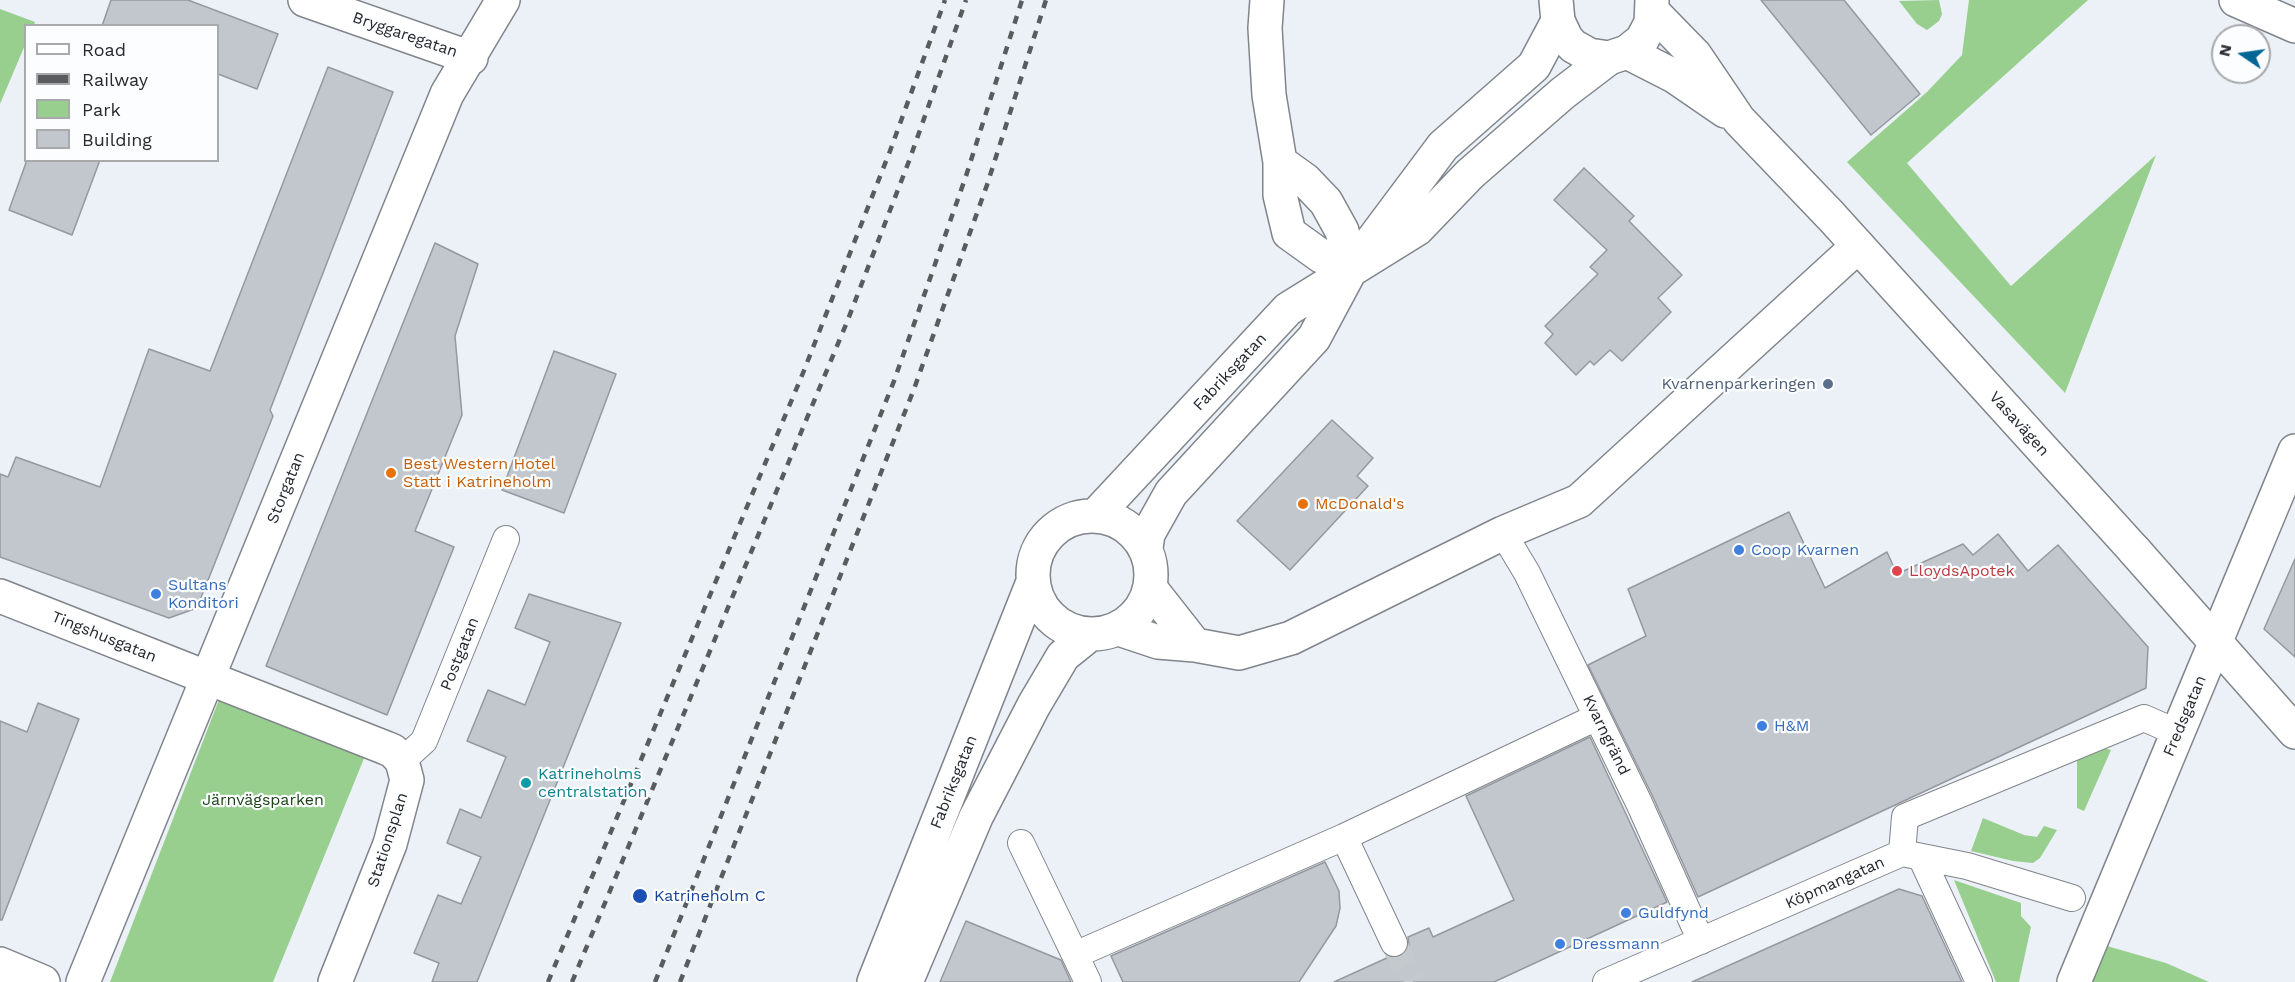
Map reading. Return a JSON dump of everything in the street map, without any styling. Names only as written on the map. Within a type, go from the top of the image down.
[{"type":"street","name":"Bryggaregatan","points":[[305,0],[471,58]]},
{"type":"street","name":"Storgatan","points":[[83,982],[447,94],[471,58],[503,0]]},
{"type":"street","points":[[1267,0],[1265,28],[1269,95],[1280,162],[1280,195],[1289,233],[1321,256],[1351,269]]},
{"type":"street","points":[[2236,0],[2295,26]]},
{"type":"street","name":"Vasavägen","points":[[1557,6],[1566,38],[1573,46],[1589,56],[1618,55],[1674,76],[1738,120]]},
{"type":"street","name":"Fabriksgatan","points":[[1146,548],[1148,534],[1171,493],[1314,338],[1351,269],[1443,146],[1534,66],[1557,6]]},
{"type":"street","name":"Vasavägen","points":[[1618,55],[1642,40],[1647,32],[1652,6]]},
{"type":"street","name":"Vasavägen","points":[[1652,6],[1695,55],[1738,120],[1857,246],[2134,550],[2295,732]]},
{"type":"street","name":"Fabriksgatan","points":[[1096,515],[1288,309],[1417,230],[1470,174],[1570,87],[1618,55]]},
{"type":"street","points":[[1280,162],[1305,180],[1326,202],[1342,231],[1351,269]]},
{"type":"street","points":[[1104,632],[1128,623],[1140,612],[1151,589],[1152,568],[1146,548],[1126,526],[1116,520],[1096,515],[1075,518],[1056,527],[1042,542],[1034,561],[1033,582],[1039,602],[1051,619],[1069,630],[1104,632],[1239,653],[1292,638],[1503,533],[1579,501],[1857,246]]},
{"type":"street","name":"Fredsgatan","points":[[2074,982],[2295,451]]},
{"type":"street","name":"Kvarngränd","points":[[1503,533],[1527,573],[1639,803],[1701,941]]},
{"type":"street","name":"Postgatan","points":[[402,761],[424,741],[506,539]]},
{"type":"street","name":"Fabriksgatan","points":[[874,982],[1033,582]]},
{"type":"street","points":[[1151,589],[1194,645]]},
{"type":"street","name":"Tingshusgatan","points":[[0,596],[208,679]]},
{"type":"street","name":"Fabriksgatan","points":[[906,982],[976,817],[1034,705],[1063,656],[1104,632]]},
{"type":"street","points":[[208,679],[386,748],[393,751],[402,761]]},
{"type":"street","points":[[1075,955],[1344,837],[1597,717]]},
{"type":"street","points":[[1979,982],[1912,855],[1905,817],[2144,718],[2178,733]]},
{"type":"street","name":"Stationsplan","points":[[335,982],[390,844],[407,780],[402,761]]},
{"type":"street","points":[[1344,837],[1394,943]]},
{"type":"street","points":[[1021,843],[1088,982]]},
{"type":"street","points":[[1912,855],[1967,866],[2072,898]]},
{"type":"street","name":"Köpmangatan","points":[[1606,982],[1912,855]]},
{"type":"street","points":[[0,964],[43,982]]},
{"type":"green space","points":[[1939,0],[1942,14],[1939,21],[1927,30],[1917,24],[1899,1]]},
{"type":"green space","points":[[1969,0],[2088,0],[1907,163],[2011,286],[2156,155],[2065,393],[1847,162],[1927,92],[1962,55]]},
{"type":"green space","points":[[0,9],[35,22],[34,24],[24,24],[24,47],[0,104]]},
{"type":"green space","name":"Järnvägsparken","points":[[220,697],[365,756],[273,982],[110,982]]},
{"type":"green space","points":[[2087,743],[2111,750],[2084,811],[2077,808],[2077,750]]},
{"type":"green space","points":[[1983,818],[2024,835],[2037,837],[2044,826],[2057,830],[2040,858],[2033,863],[2013,861],[1971,851]]},
{"type":"green space","points":[[1954,880],[2021,903],[2021,916],[2031,927],[2019,982],[1996,982]]},
{"type":"green space","points":[[2107,946],[2166,963],[2209,982],[2093,982]]},
{"type":"building","points":[[111,0],[188,0],[278,34],[257,89],[219,74],[219,24],[103,24]]},
{"type":"building","points":[[1761,0],[1844,0],[1920,94],[1871,135]]},
{"type":"building","points":[[328,67],[393,92],[270,410],[273,416],[197,608],[169,618],[0,557],[0,474],[8,477],[16,457],[100,487],[149,349],[210,371]]},
{"type":"building","points":[[26,162],[99,162],[72,235],[9,210]]},
{"type":"building","points":[[1584,168],[1634,216],[1629,221],[1682,275],[1658,298],[1671,312],[1622,361],[1610,350],[1594,365],[1590,361],[1576,375],[1545,343],[1553,334],[1545,326],[1598,274],[1590,267],[1607,250],[1554,200]]},
{"type":"building","name":"Best Western Hotel Statt i Katrineholm","points":[[435,243],[478,264],[455,336],[462,415],[415,531],[454,547],[387,715],[266,666]]},
{"type":"building","points":[[554,351],[616,374],[564,513],[502,490]]},
{"type":"building","name":"McDonald's","points":[[1332,420],[1373,458],[1357,476],[1368,486],[1290,570],[1237,521]]},
{"type":"building","points":[[1789,512],[1825,588],[1887,552],[1897,574],[1963,544],[1973,555],[1998,534],[2028,571],[2058,545],[2148,647],[2146,688],[1698,897],[1653,797],[1588,665],[1646,636],[1628,589]]},
{"type":"building","points":[[2295,559],[2295,657],[2264,629]]},
{"type":"building","name":"Katrineholms centralstation","points":[[529,594],[621,623],[477,982],[432,982],[439,963],[414,953],[438,895],[461,904],[481,857],[447,843],[460,809],[481,818],[506,757],[467,741],[488,690],[525,705],[550,642],[515,628]]},
{"type":"building","points":[[38,703],[79,719],[2,920],[0,920],[0,721],[27,732]]},
{"type":"building","points":[[1590,737],[1667,902],[1494,982],[1334,982],[1389,957],[1401,956],[1409,945],[1408,937],[1429,928],[1433,937],[1514,900],[1466,796]]},
{"type":"building","points":[[1325,862],[1339,891],[1340,908],[1336,926],[1299,982],[1123,982],[1111,956]]},
{"type":"building","points":[[1899,889],[1922,896],[1962,982],[1692,982]]},
{"type":"building","points":[[966,921],[1061,960],[1071,982],[940,982]]},
{"type":"tunnel","points":[[1394,943],[1412,982]]},
{"type":"railway","points":[[548,982],[803,373],[890,151],[945,0]]},
{"type":"railway","points":[[572,982],[847,322],[909,161],[966,0]]},
{"type":"railway","points":[[655,982],[894,381],[966,176],[1022,0]]},
{"type":"railway","points":[[680,982],[914,389],[987,185],[1046,0]]},
{"type":"place","name":"Kvarnenparkeringen","points":[[1828,384]]},
{"type":"place","name":"Best Western Hotel Statt i Katrineholm","points":[[391,473]]},
{"type":"place","name":"McDonald's","points":[[1303,504]]},
{"type":"place","name":"Coop Kvarnen","points":[[1739,550]]},
{"type":"place","name":"LloydsApotek","points":[[1897,571]]},
{"type":"place","name":"Sultans Konditori","points":[[156,594]]},
{"type":"place","name":"H&M","points":[[1762,726]]},
{"type":"place","name":"Katrineholms centralstation","points":[[526,783]]},
{"type":"place","name":"Katrineholm C","points":[[640,896]]},
{"type":"place","name":"Guldfynd","points":[[1626,913]]},
{"type":"place","name":"Dressmann","points":[[1560,944]]}]
